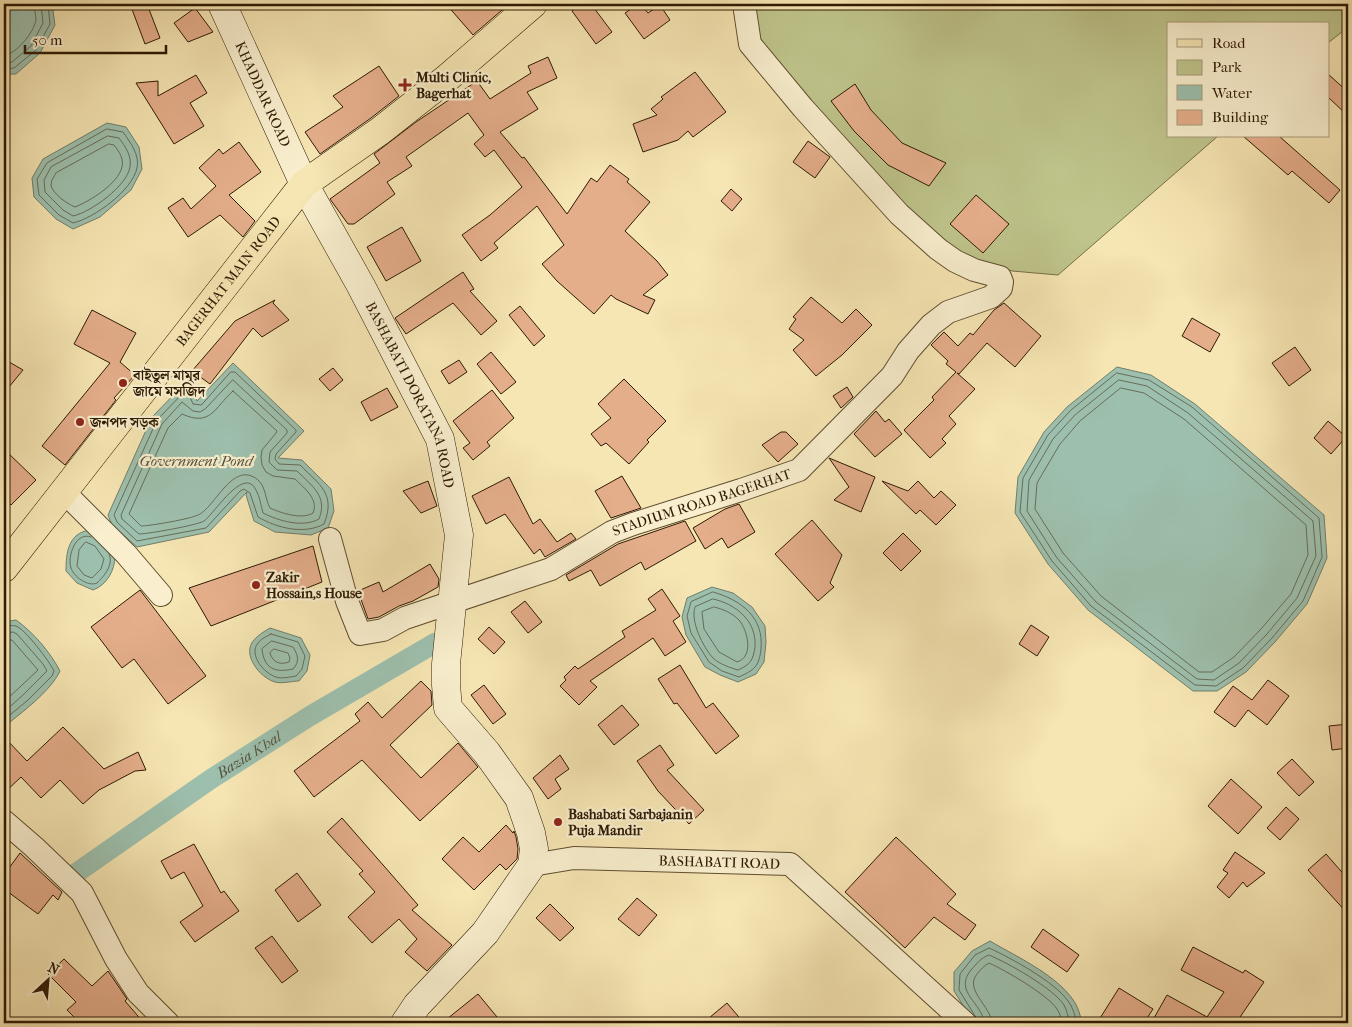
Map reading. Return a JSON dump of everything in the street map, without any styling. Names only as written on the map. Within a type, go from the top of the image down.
[{"type":"main road","name":"BAGERHAT MAIN ROAD","points":[[4,568],[304,184],[380,131],[446,80],[533,4]]},
{"type":"street","name":"KHADDAR ROAD","points":[[222,4],[304,184]]},
{"type":"street","name":"STADIUM ROAD BAGERHAT","points":[[330,538],[347,601],[360,634],[382,630],[405,618],[450,611],[506,585],[551,569],[612,532],[799,470],[892,376],[908,351],[931,325],[948,312],[991,297],[1001,288],[1001,278],[974,270],[955,261],[938,249],[899,214],[803,108],[750,44],[744,4]]},
{"type":"street","name":"BASHABATI DORATANA ROAD","points":[[304,184],[440,439],[459,535],[446,664],[448,708],[487,753],[519,798],[531,833],[534,849],[532,865]]},
{"type":"street","points":[[63,492],[126,554],[161,595]]},
{"type":"street","points":[[4,821],[82,893],[116,959],[138,993],[168,1023]]},
{"type":"street","name":"BASHABATI ROAD","points":[[532,865],[574,858],[790,864],[965,1023]]},
{"type":"street","points":[[404,1023],[417,1005],[485,933],[532,865]]},
{"type":"green space","points":[[751,4],[1348,4],[1348,27],[1330,41],[1330,22],[1167,22],[1167,138],[1216,138],[1058,275],[1012,271],[969,257],[937,236],[908,211],[755,46]]},
{"type":"water","points":[[4,4],[52,4],[55,25],[40,53],[16,74],[4,74]]},
{"type":"water","points":[[107,123],[126,127],[139,147],[142,169],[131,190],[100,217],[73,229],[56,219],[34,197],[32,178],[43,159]]},
{"type":"water","name":"Government Pond","points":[[233,363],[304,431],[278,458],[302,460],[331,489],[334,511],[328,528],[311,535],[275,532],[254,521],[246,495],[247,492],[209,532],[137,547],[112,525],[108,515],[152,417],[189,379],[197,401]]},
{"type":"water","points":[[1117,367],[1151,375],[1195,404],[1324,515],[1327,558],[1307,604],[1275,642],[1246,672],[1217,691],[1193,691],[1088,610],[1048,564],[1015,513],[1018,477],[1044,432],[1067,407]]},
{"type":"water","points":[[90,530],[115,556],[114,567],[106,581],[93,590],[77,583],[66,571],[70,545],[77,535]]},
{"type":"water","points":[[712,587],[733,593],[752,607],[765,626],[764,662],[756,674],[738,682],[705,667],[686,635],[682,617],[687,598]]},
{"type":"water","points":[[16,620],[41,643],[60,671],[43,694],[4,727],[4,622]]},
{"type":"water","points":[[270,628],[301,638],[310,655],[307,671],[299,681],[284,683],[269,680],[254,665],[250,652],[251,646],[257,636]]},
{"type":"water","points":[[990,941],[1031,964],[1060,985],[1071,997],[1078,1009],[1081,1023],[974,1023],[954,991],[954,972],[972,951]]},
{"type":"building","points":[[130,4],[147,4],[160,38],[145,44]]},
{"type":"building","points":[[446,4],[509,4],[473,35]]},
{"type":"building","points":[[581,4],[591,4],[612,32],[596,44],[572,11]]},
{"type":"building","points":[[641,4],[648,13],[660,5],[670,20],[644,39],[625,13]]},
{"type":"building","points":[[195,8],[213,32],[188,42],[174,23]]},
{"type":"building","points":[[548,57],[557,78],[527,92],[538,109],[500,132],[522,158],[524,157],[567,214],[591,178],[597,182],[610,165],[629,179],[627,182],[650,202],[625,231],[657,261],[668,275],[643,295],[655,300],[648,314],[611,295],[594,314],[557,281],[542,264],[564,245],[537,206],[494,243],[498,248],[481,261],[462,235],[490,215],[522,187],[494,150],[485,157],[474,144],[484,135],[468,113],[406,157],[412,166],[387,182],[395,194],[354,224],[348,224],[330,199],[380,163],[374,154],[416,122],[477,81],[490,99],[531,73],[528,66]]},
{"type":"building","points":[[379,66],[399,96],[320,154],[305,132],[343,107],[333,96]]},
{"type":"building","points":[[695,72],[726,112],[693,137],[688,131],[678,140],[643,152],[633,124],[657,115],[651,109],[663,99],[661,97]]},
{"type":"building","points":[[196,75],[207,93],[190,103],[204,126],[174,144],[136,83],[158,81],[158,96]]},
{"type":"building","points":[[1330,76],[1348,92],[1348,116],[1330,99]]},
{"type":"building","points":[[855,84],[871,110],[902,143],[946,163],[929,186],[888,165],[854,131],[831,101]]},
{"type":"building","points":[[1245,138],[1281,138],[1340,190],[1329,203],[1292,171],[1288,175]]},
{"type":"building","points":[[808,141],[830,157],[815,178],[793,162]]},
{"type":"building","points":[[239,142],[261,172],[229,195],[255,221],[243,237],[220,215],[188,237],[168,208],[183,198],[191,209],[216,186],[199,168],[219,149],[223,154]]},
{"type":"building","points":[[731,189],[742,199],[732,211],[721,201]]},
{"type":"building","points":[[976,195],[1009,224],[983,253],[950,224]]},
{"type":"building","points":[[402,227],[421,261],[386,281],[367,247]]},
{"type":"building","points":[[463,272],[474,289],[470,291],[497,321],[481,335],[453,303],[406,334],[395,318]]},
{"type":"building","points":[[811,297],[842,323],[856,309],[872,325],[842,355],[816,376],[793,350],[804,340],[789,329],[796,319],[793,317]]},
{"type":"building","points":[[275,300],[273,303],[289,320],[262,337],[253,328],[210,384],[192,371],[235,321]]},
{"type":"building","points":[[1004,303],[1041,336],[1015,367],[987,343],[959,374],[957,373],[975,389],[949,416],[956,424],[942,439],[946,443],[930,458],[904,430],[934,400],[932,397],[956,372],[946,364],[948,361],[931,345],[944,332],[958,346],[970,333],[973,335],[994,310]]},
{"type":"building","points":[[520,306],[545,336],[534,346],[509,315]]},
{"type":"building","points":[[92,310],[136,333],[120,362],[135,375],[114,398],[116,400],[65,465],[42,446],[110,363],[74,344]]},
{"type":"building","points":[[1192,318],[1220,334],[1210,352],[1182,336]]},
{"type":"building","points":[[1295,347],[1311,370],[1289,386],[1272,363]]},
{"type":"building","points":[[491,352],[516,382],[501,394],[477,364]]},
{"type":"building","points":[[4,359],[23,370],[4,393]]},
{"type":"building","points":[[459,360],[467,372],[449,384],[441,371]]},
{"type":"building","points":[[333,368],[343,380],[330,391],[319,379]]},
{"type":"building","points":[[624,379],[666,421],[647,440],[649,442],[629,464],[606,443],[601,446],[591,434],[611,418],[598,404]]},
{"type":"building","points":[[847,387],[853,397],[841,408],[833,396]]},
{"type":"building","points":[[387,388],[398,407],[371,421],[361,402]]},
{"type":"building","points":[[492,390],[514,418],[487,442],[490,446],[473,460],[463,448],[470,443],[453,421]]},
{"type":"building","points":[[876,411],[885,422],[889,419],[902,434],[875,457],[854,434]]},
{"type":"building","points":[[1328,421],[1346,437],[1331,454],[1314,438]]},
{"type":"building","points":[[781,432],[786,432],[798,444],[778,462],[762,445]]},
{"type":"building","points":[[4,449],[36,480],[11,505],[4,498]]},
{"type":"building","points":[[829,458],[875,477],[861,512],[834,500],[849,487]]},
{"type":"building","points":[[622,476],[641,508],[611,518],[595,491]]},
{"type":"building","points":[[509,477],[533,524],[540,519],[557,542],[571,533],[576,539],[545,557],[540,549],[534,554],[505,514],[486,524],[472,496]]},
{"type":"building","points":[[428,481],[437,506],[421,513],[403,491]]},
{"type":"building","points":[[882,481],[908,491],[918,481],[934,498],[941,491],[956,505],[936,525],[920,510],[916,514]]},
{"type":"building","points":[[739,504],[755,532],[728,548],[722,538],[705,549],[693,528],[725,509]]},
{"type":"building","points":[[812,520],[842,555],[830,583],[834,587],[818,601],[775,554]]},
{"type":"building","points":[[685,521],[696,541],[645,570],[641,562],[600,586],[591,570],[569,581],[566,575],[618,544]]},
{"type":"building","points":[[903,533],[921,551],[901,571],[883,553]]},
{"type":"building","name":"Zakir Hossain,s House","points":[[313,546],[322,582],[211,626],[189,588]]},
{"type":"building","points":[[430,564],[439,579],[438,587],[379,617],[368,619],[358,591],[379,582],[383,592]]},
{"type":"building","points":[[662,589],[680,616],[673,621],[686,642],[665,656],[653,638],[590,681],[597,687],[579,705],[560,686],[566,680],[564,677],[575,666],[578,669],[625,637],[622,631],[656,610],[648,599]]},
{"type":"building","points":[[140,590],[206,676],[168,704],[134,659],[122,668],[91,627]]},
{"type":"building","points":[[525,601],[542,622],[528,633],[511,612]]},
{"type":"building","points":[[1031,625],[1049,637],[1037,656],[1019,644]]},
{"type":"building","points":[[489,627],[505,642],[494,654],[478,639]]},
{"type":"building","points":[[680,665],[706,708],[713,703],[739,736],[716,754],[677,703],[674,704],[658,679]]},
{"type":"building","points":[[1268,680],[1289,696],[1267,725],[1248,710],[1235,727],[1214,712],[1233,686],[1252,700]]},
{"type":"building","points":[[421,681],[431,691],[432,705],[390,745],[421,778],[458,743],[478,767],[420,821],[362,760],[314,797],[294,771],[360,721],[355,714],[368,702],[382,718]]},
{"type":"building","points":[[484,685],[506,714],[493,724],[471,695]]},
{"type":"building","points":[[622,705],[639,725],[614,745],[598,725]]},
{"type":"building","points":[[1348,724],[1348,748],[1332,750],[1329,726]]},
{"type":"building","points":[[63,727],[104,769],[138,752],[146,770],[135,771],[99,790],[83,804],[60,780],[41,798],[21,777],[4,793],[4,737],[27,761]]},
{"type":"building","points":[[660,745],[674,765],[667,770],[704,810],[689,824],[658,791],[637,761]]},
{"type":"building","points":[[560,755],[569,769],[555,779],[561,789],[548,799],[533,778]]},
{"type":"building","points":[[1292,759],[1314,782],[1299,796],[1277,773]]},
{"type":"building","points":[[1231,779],[1262,807],[1238,834],[1208,806]]},
{"type":"building","points":[[1286,807],[1299,819],[1280,840],[1267,828]]},
{"type":"building","points":[[342,818],[418,905],[412,910],[452,945],[427,971],[405,952],[417,939],[399,919],[372,943],[348,917],[375,892],[359,874],[363,871],[327,832]]},
{"type":"building","points":[[506,825],[513,833],[514,831],[516,837],[517,859],[506,870],[500,864],[474,890],[442,859],[463,837],[479,852]]},
{"type":"building","points":[[896,837],[956,894],[947,904],[976,925],[965,940],[934,917],[905,948],[845,892]]},
{"type":"building","points":[[194,844],[221,893],[224,891],[239,911],[195,942],[180,922],[203,906],[184,872],[171,879],[161,861]]},
{"type":"building","points":[[1235,852],[1265,873],[1247,887],[1243,882],[1229,898],[1217,887],[1228,873],[1223,870]]},
{"type":"building","points":[[20,853],[62,892],[58,900],[53,895],[38,914],[4,889],[4,875]]},
{"type":"building","points":[[1326,854],[1348,879],[1348,914],[1308,870]]},
{"type":"building","points":[[297,873],[321,905],[298,922],[275,890]]},
{"type":"building","points":[[637,898],[657,915],[639,936],[618,919]]},
{"type":"building","points":[[550,904],[574,928],[560,941],[536,918]]},
{"type":"building","points":[[1043,929],[1079,955],[1067,972],[1031,947]]},
{"type":"building","points":[[272,936],[298,971],[282,983],[255,948]]},
{"type":"building","points":[[1193,947],[1243,973],[1245,970],[1264,982],[1236,1023],[1164,1023],[1154,1018],[1167,995],[1207,1017],[1224,992],[1181,970]]},
{"type":"building","points":[[64,959],[92,986],[108,971],[127,999],[125,1001],[144,1023],[80,1023],[67,1010],[76,1002],[48,974]]},
{"type":"building","points":[[1119,988],[1153,1009],[1144,1023],[1097,1023]]},
{"type":"building","points":[[478,994],[502,1023],[442,1023]]},
{"type":"building","points":[[727,1003],[744,1023],[703,1023]]},
{"type":"waterway","name":"Bazia Khal","points":[[69,878],[211,779],[310,716],[435,643]]},
{"type":"place","name":"Multi Clinic, Bagerhat","points":[[405,85]]},
{"type":"place","name":"বাইতুল মামুর জামে মসজিদ","points":[[123,383]]},
{"type":"place","name":"জনপদ সড়ক","points":[[80,422]]},
{"type":"place","name":"Zakir Hossain,s House","points":[[256,585]]},
{"type":"place","name":"Bashabati Sarbajanin Puja Mandir","points":[[558,822]]}]
